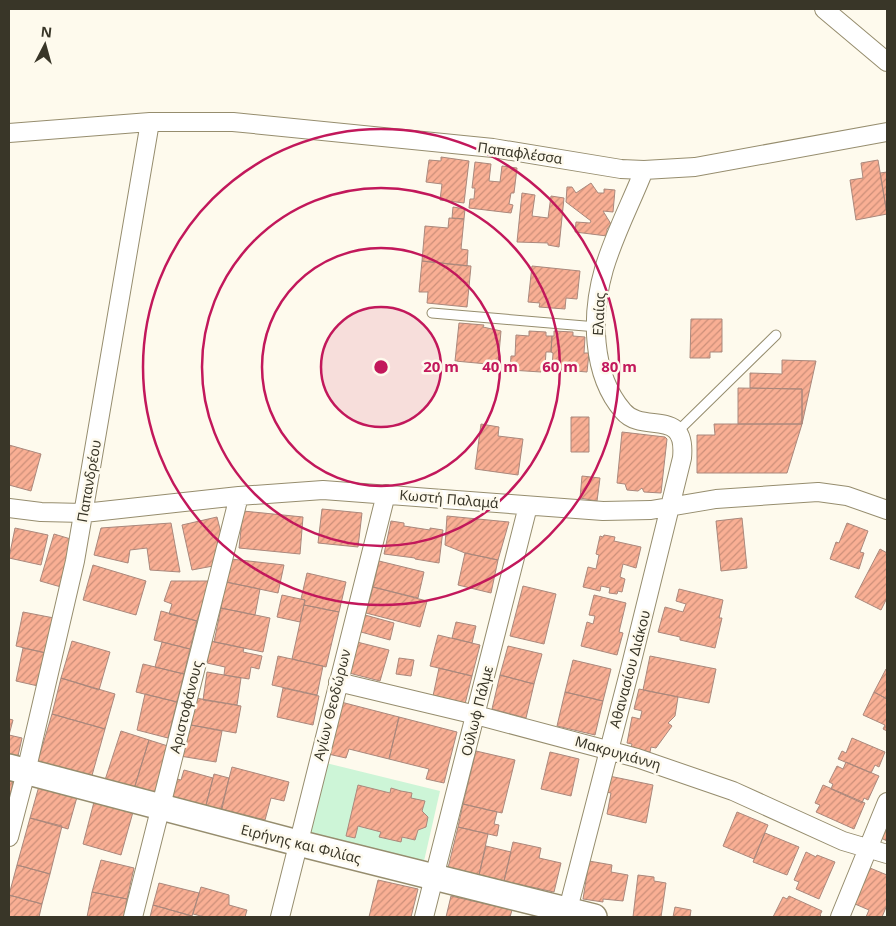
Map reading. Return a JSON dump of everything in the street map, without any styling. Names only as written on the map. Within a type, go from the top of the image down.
[{"type":"street","points":[[824,9],[887,62]]},
{"type":"street","name":"Παπαφλέσσα","points":[[9,133],[150,122],[233,122],[493,148],[621,169],[644,170],[695,167],[887,132]]},
{"type":"street","name":"Παπανδρέου","points":[[9,837],[17,769],[68,597],[150,122]]},
{"type":"street","name":"Ελαίας","points":[[644,170],[604,271],[600,289],[597,327],[600,368],[610,392],[627,416],[633,419],[663,424],[678,432]]},
{"type":"street","points":[[670,508],[683,449],[681,436],[678,432]]},
{"type":"street","name":"Κωστή Παλαμά","points":[[9,508],[60,513],[84,513],[239,496],[323,490],[603,511],[651,510],[716,500],[818,492],[847,496],[887,510]]},
{"type":"street","name":"Αγίων Θεοδώρων","points":[[280,917],[386,494]]},
{"type":"street","name":"Αριστοφάνους","points":[[133,917],[239,496]]},
{"type":"street","name":"Ούλωφ Πάλμε","points":[[424,917],[528,506]]},
{"type":"street","name":"Αθανασίου Διάκου","points":[[566,914],[670,508]]},
{"type":"street","name":"Μακρυγιάννη","points":[[338,682],[476,715],[670,768],[733,791],[843,841],[887,854]]},
{"type":"street","name":"Ειρήνης και Φιλίας","points":[[17,769],[161,808],[434,877],[566,914],[594,917]]},
{"type":"street","points":[[840,917],[887,802]]},
{"type":"lane","points":[[432,313],[597,327]]},
{"type":"lane","points":[[678,432],[776,336]]},
{"type":"green space","points":[[326,763],[440,791],[424,861],[310,833]]},
{"type":"building","points":[[441,157],[469,161],[464,203],[440,200],[442,184],[426,182],[429,160],[441,161]]},
{"type":"building","points":[[878,160],[887,214],[856,220],[850,180],[863,178],[861,163]]},
{"type":"building","points":[[475,162],[491,164],[489,181],[500,182],[502,166],[517,168],[514,193],[511,193],[509,204],[513,205],[511,213],[469,208],[470,199],[474,199],[475,188],[472,188]]},
{"type":"building","points":[[887,172],[887,214],[880,173]]},
{"type":"building","points":[[591,183],[598,193],[604,193],[604,189],[615,190],[613,212],[603,211],[611,224],[607,229],[607,236],[575,232],[576,222],[590,223],[591,221],[566,202],[567,187],[572,187],[576,193]]},
{"type":"building","points":[[522,193],[535,195],[532,216],[548,218],[551,196],[564,198],[559,247],[548,245],[548,243],[517,242]]},
{"type":"building","points":[[453,207],[465,209],[464,219],[452,218]]},
{"type":"building","points":[[449,218],[464,219],[461,249],[468,250],[467,266],[422,261],[425,226],[448,228]]},
{"type":"building","points":[[422,261],[471,266],[467,307],[427,303],[428,292],[419,292]]},
{"type":"building","points":[[532,266],[580,271],[577,299],[566,298],[565,309],[539,307],[540,303],[528,302]]},
{"type":"building","points":[[691,319],[722,319],[722,352],[710,352],[710,358],[690,358]]},
{"type":"building","points":[[459,323],[484,325],[483,327],[501,331],[498,365],[455,361]]},
{"type":"building","points":[[529,331],[546,332],[546,336],[552,336],[551,352],[546,352],[545,367],[542,367],[541,372],[510,370],[511,356],[515,356],[516,335],[529,336]]},
{"type":"building","points":[[554,331],[573,332],[573,336],[585,337],[584,353],[589,353],[587,372],[552,369],[553,353],[551,352]]},
{"type":"building","points":[[782,360],[816,361],[802,424],[802,389],[750,388],[750,373],[782,374]]},
{"type":"building","points":[[738,388],[802,389],[802,424],[738,424]]},
{"type":"building","points":[[571,417],[589,417],[589,452],[571,452]]},
{"type":"building","points":[[481,424],[499,427],[498,436],[523,439],[518,475],[475,469]]},
{"type":"building","points":[[714,424],[802,424],[787,473],[697,473],[697,435],[715,435]]},
{"type":"building","points":[[622,432],[665,437],[667,439],[661,493],[644,492],[642,488],[638,491],[627,490],[625,484],[617,483]]},
{"type":"building","points":[[9,445],[41,454],[31,491],[9,485]]},
{"type":"building","points":[[582,476],[600,478],[597,501],[580,498]]},
{"type":"building","points":[[322,509],[362,513],[358,547],[318,543]]},
{"type":"building","points":[[243,511],[303,517],[300,554],[239,548]]},
{"type":"building","points":[[447,516],[509,522],[498,560],[465,553],[445,545]]},
{"type":"building","points":[[217,517],[222,537],[213,566],[192,570],[182,525]]},
{"type":"building","points":[[742,518],[747,568],[721,571],[716,521]]},
{"type":"building","points":[[391,521],[404,523],[404,526],[443,530],[439,563],[384,554]]},
{"type":"building","points":[[171,523],[180,572],[150,570],[147,548],[130,550],[128,563],[94,555],[101,528]]},
{"type":"building","points":[[847,523],[868,531],[860,552],[864,553],[859,569],[830,559],[836,542],[839,543]]},
{"type":"building","points":[[15,528],[48,535],[41,565],[9,558]]},
{"type":"building","points":[[54,534],[74,540],[61,587],[40,581]]},
{"type":"building","points":[[604,535],[615,537],[614,541],[641,547],[636,568],[623,564],[620,577],[625,579],[622,592],[618,591],[617,594],[609,593],[610,588],[601,586],[600,591],[583,587],[588,567],[596,569],[599,555],[596,554],[600,536],[603,537]]},
{"type":"building","points":[[880,549],[887,553],[887,598],[881,610],[855,597]]},
{"type":"building","points":[[465,553],[498,560],[491,593],[458,585]]},
{"type":"building","points":[[231,559],[284,565],[278,593],[226,582]]},
{"type":"building","points":[[379,561],[424,572],[418,598],[373,587]]},
{"type":"building","points":[[93,565],[146,581],[136,615],[83,600]]},
{"type":"building","points":[[307,573],[346,582],[339,612],[304,605],[305,600],[301,599]]},
{"type":"building","points":[[171,581],[210,581],[197,621],[169,614],[172,604],[164,601]]},
{"type":"building","points":[[226,582],[260,589],[255,615],[221,608]]},
{"type":"building","points":[[523,586],[556,594],[544,644],[510,636]]},
{"type":"building","points":[[373,587],[427,601],[420,627],[366,613]]},
{"type":"building","points":[[679,589],[723,600],[719,618],[722,618],[715,648],[680,640],[680,637],[658,632],[665,607],[683,612],[686,604],[676,601]]},
{"type":"building","points":[[282,595],[305,600],[300,622],[277,617]]},
{"type":"building","points":[[594,595],[626,603],[619,632],[623,633],[617,655],[581,646],[587,622],[593,624],[595,616],[589,615]]},
{"type":"building","points":[[304,605],[339,612],[326,667],[292,659]]},
{"type":"building","points":[[221,608],[270,618],[263,652],[214,642]]},
{"type":"building","points":[[161,611],[197,621],[190,649],[154,640]]},
{"type":"building","points":[[23,612],[54,618],[46,653],[16,646]]},
{"type":"building","points":[[365,615],[394,623],[390,640],[361,632]]},
{"type":"building","points":[[456,622],[476,626],[472,643],[452,638]]},
{"type":"building","points":[[438,635],[480,645],[472,676],[430,666]]},
{"type":"building","points":[[72,641],[110,652],[99,690],[61,678]]},
{"type":"building","points":[[211,641],[244,648],[243,652],[262,656],[259,669],[251,667],[249,679],[224,675],[225,667],[207,663]]},
{"type":"building","points":[[162,642],[190,649],[184,674],[155,667]]},
{"type":"building","points":[[357,642],[389,650],[380,681],[349,673]]},
{"type":"building","points":[[508,646],[542,654],[534,684],[500,675]]},
{"type":"building","points":[[23,648],[46,653],[38,686],[16,681]]},
{"type":"building","points":[[278,656],[323,666],[317,695],[272,685]]},
{"type":"building","points":[[650,656],[716,669],[709,703],[643,690]]},
{"type":"building","points":[[399,658],[414,660],[411,676],[396,674]]},
{"type":"building","points":[[573,660],[611,669],[603,701],[565,692]]},
{"type":"building","points":[[143,664],[184,674],[177,702],[136,692]]},
{"type":"building","points":[[439,668],[472,676],[465,704],[433,696]]},
{"type":"building","points":[[887,670],[887,699],[874,692]]},
{"type":"building","points":[[207,672],[241,678],[237,705],[203,700]]},
{"type":"building","points":[[500,675],[534,684],[526,718],[492,709]]},
{"type":"building","points":[[61,678],[115,694],[105,729],[52,714]]},
{"type":"building","points":[[283,688],[319,696],[313,725],[277,717]]},
{"type":"building","points":[[639,689],[678,697],[675,716],[668,723],[672,726],[656,748],[651,747],[650,752],[631,748],[632,744],[627,743],[632,717],[640,719],[642,711],[634,709]]},
{"type":"building","points":[[565,692],[603,701],[595,735],[557,726]]},
{"type":"building","points":[[874,692],[887,699],[887,731],[883,729],[885,725],[863,715]]},
{"type":"building","points":[[145,694],[177,702],[168,738],[137,730]]},
{"type":"building","points":[[196,698],[241,706],[236,733],[191,725]]},
{"type":"building","points":[[341,702],[399,717],[389,759],[349,749],[346,758],[328,754]]},
{"type":"building","points":[[52,714],[105,729],[91,779],[37,764]]},
{"type":"building","points":[[399,717],[457,732],[444,783],[426,779],[429,769],[389,759]]},
{"type":"building","points":[[9,719],[13,720],[9,735]]},
{"type":"building","points":[[186,724],[222,731],[216,762],[180,756]]},
{"type":"building","points":[[121,731],[149,740],[134,789],[105,780]]},
{"type":"building","points":[[9,735],[22,738],[18,756],[9,754]]},
{"type":"building","points":[[852,738],[885,752],[879,767],[875,765],[871,773],[838,759],[842,751],[846,753]]},
{"type":"building","points":[[149,740],[171,747],[156,796],[134,789]]},
{"type":"building","points":[[476,751],[515,760],[502,813],[463,804]]},
{"type":"building","points":[[550,752],[579,759],[571,796],[541,789]]},
{"type":"building","points":[[846,762],[879,776],[868,800],[864,798],[862,803],[831,789],[833,784],[829,782],[837,766],[843,769]]},
{"type":"building","points":[[232,767],[289,782],[284,801],[271,798],[265,820],[221,809]]},
{"type":"building","points":[[184,770],[213,778],[205,809],[175,800],[173,793],[177,779],[181,780]]},
{"type":"building","points":[[214,774],[229,778],[221,813],[205,809]]},
{"type":"building","points":[[609,776],[653,785],[646,823],[607,814],[611,793],[606,792]]},
{"type":"building","points":[[9,781],[13,782],[9,802]]},
{"type":"building","points":[[358,785],[390,793],[391,788],[412,793],[411,798],[425,801],[422,811],[428,817],[426,827],[418,830],[415,840],[402,837],[401,842],[379,837],[381,832],[358,826],[355,838],[346,836]]},
{"type":"building","points":[[823,785],[865,803],[854,829],[816,812],[820,805],[815,803]]},
{"type":"building","points":[[39,786],[77,797],[68,829],[30,818]]},
{"type":"building","points":[[94,802],[133,812],[121,855],[83,844]]},
{"type":"building","points":[[463,804],[497,812],[494,824],[499,825],[497,836],[458,827]]},
{"type":"building","points":[[737,812],[768,825],[754,859],[723,846]]},
{"type":"building","points":[[30,818],[62,826],[50,874],[17,865]]},
{"type":"building","points":[[887,824],[887,841],[881,838]]},
{"type":"building","points":[[458,827],[488,834],[479,875],[448,868]]},
{"type":"building","points":[[765,833],[799,847],[787,875],[753,862]]},
{"type":"building","points":[[513,842],[541,848],[539,858],[561,863],[554,892],[504,881]]},
{"type":"building","points":[[486,846],[511,852],[504,881],[479,875]]},
{"type":"building","points":[[806,852],[835,862],[819,899],[796,889],[799,882],[794,880]]},
{"type":"building","points":[[101,860],[134,868],[127,899],[92,892]]},
{"type":"building","points":[[589,861],[612,865],[611,872],[628,875],[623,901],[603,899],[603,902],[583,899]]},
{"type":"building","points":[[17,865],[50,874],[42,904],[9,895]]},
{"type":"building","points":[[870,868],[887,875],[887,905],[882,917],[866,917],[869,910],[855,904]]},
{"type":"building","points":[[638,875],[654,877],[654,881],[666,883],[661,917],[633,917]]},
{"type":"building","points":[[378,880],[418,889],[411,917],[369,917]]},
{"type":"building","points":[[159,883],[199,893],[192,916],[153,905]]},
{"type":"building","points":[[201,887],[229,895],[229,905],[247,910],[245,917],[205,917],[193,914]]},
{"type":"building","points":[[92,892],[127,899],[124,917],[87,917]]},
{"type":"building","points":[[9,895],[42,904],[39,917],[9,917]]},
{"type":"building","points":[[451,896],[512,910],[510,917],[446,917]]},
{"type":"building","points":[[789,896],[822,911],[820,915],[822,917],[773,917],[783,897],[787,899]]},
{"type":"building","points":[[153,905],[192,916],[150,917]]},
{"type":"building","points":[[675,907],[691,910],[690,917],[673,917]]}]
